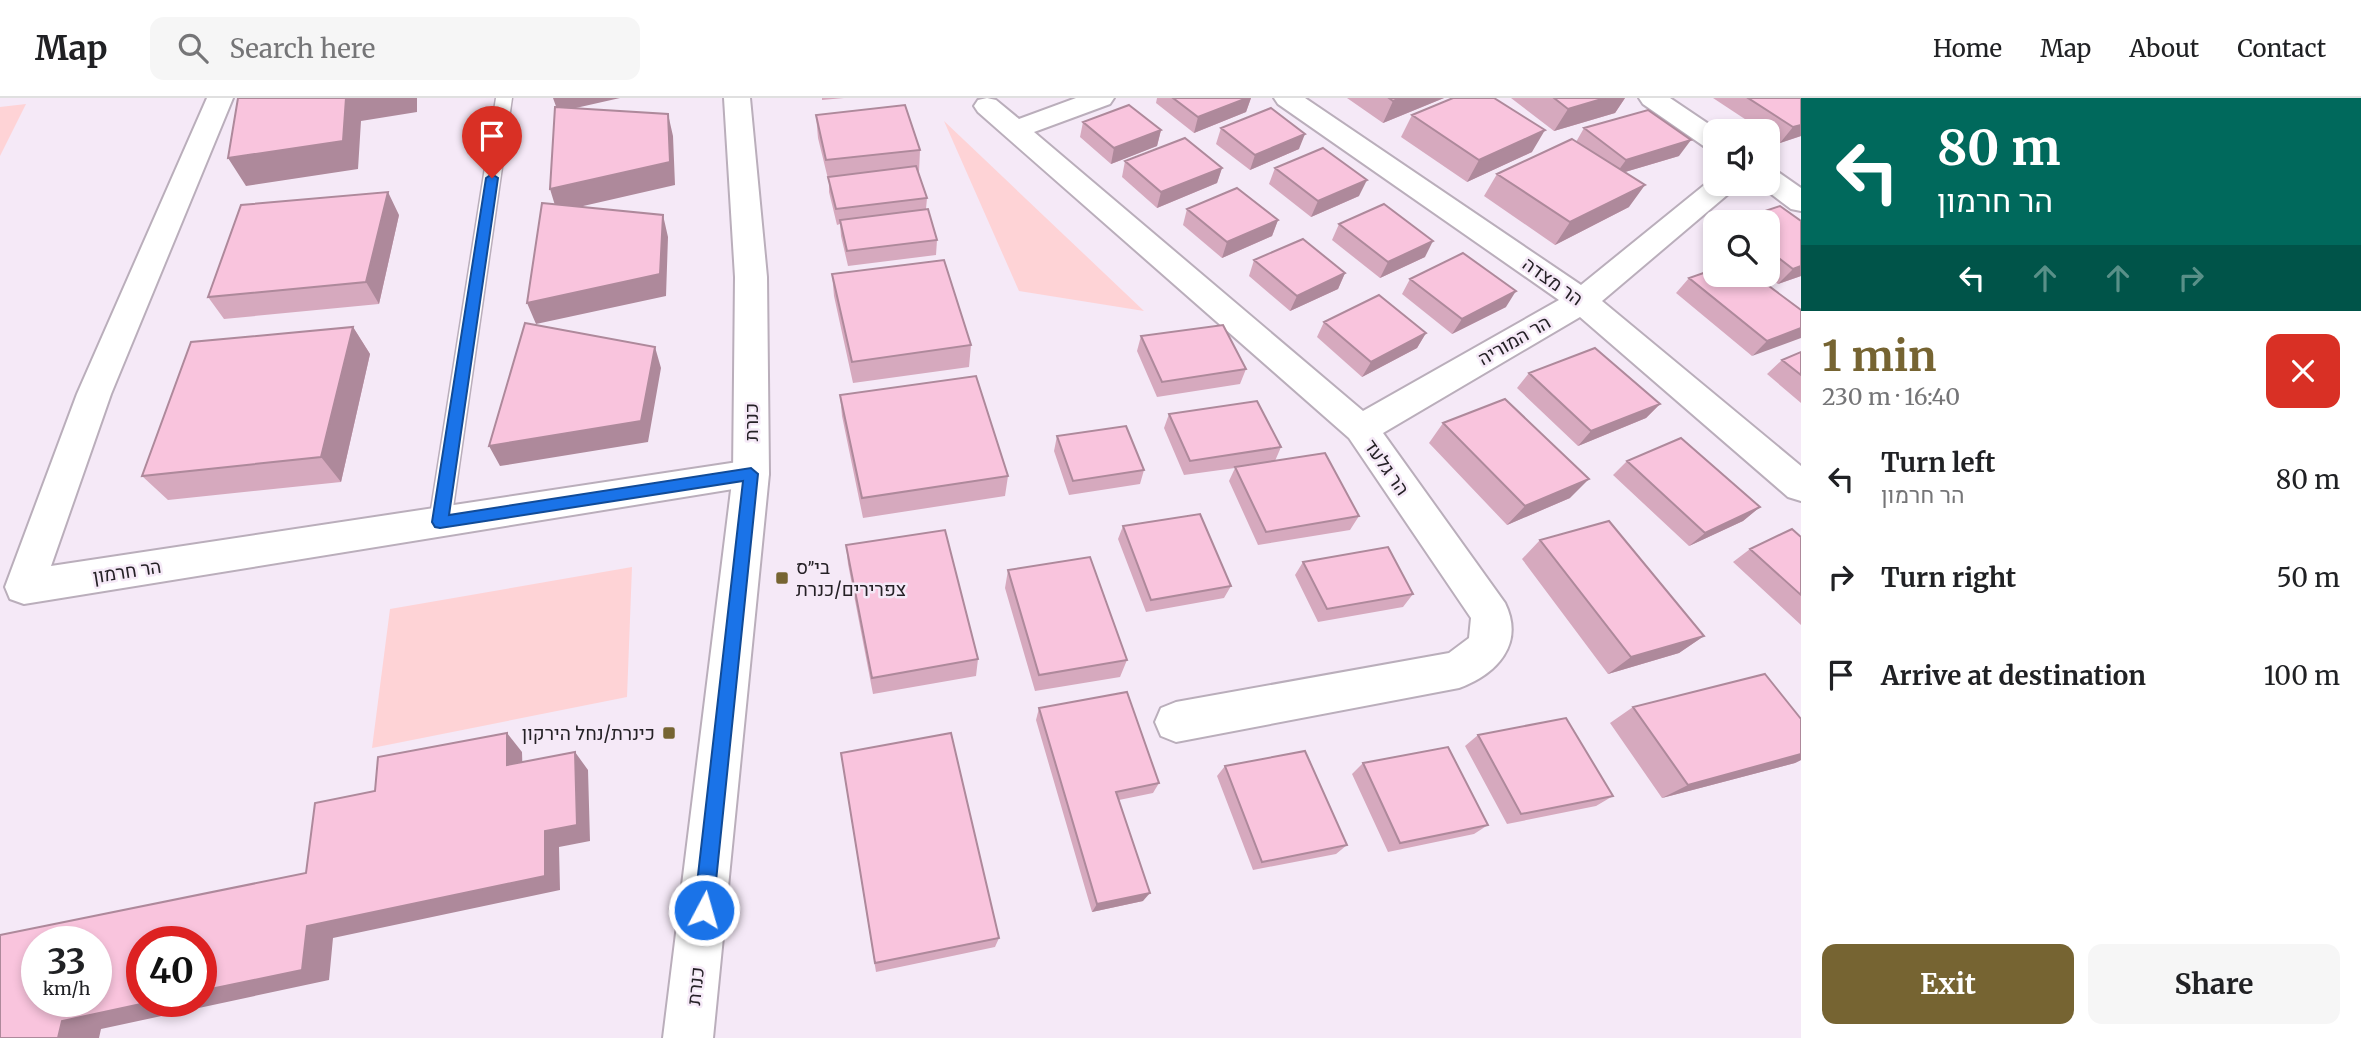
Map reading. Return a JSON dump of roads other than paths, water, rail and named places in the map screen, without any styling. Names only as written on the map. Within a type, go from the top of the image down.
[{"type":"street","name":"הר חרמון","points":[[220,98],[94,394],[24,587],[751,474]]},
{"type":"street","name":"כנרת","points":[[688,1038],[751,474],[751,277],[737,98]]},
{"type":"street","points":[[1015,130],[1101,98]]},
{"type":"street","name":"הר מצדה","points":[[1287,98],[1582,301],[1801,487]]},
{"type":"street","points":[[1652,98],[1703,133]]},
{"type":"street","name":"הר גלעד","points":[[987,106],[1361,429],[1491,615],[1489,648],[1459,670],[1176,722]]},
{"type":"street","points":[[1780,187],[1801,202]]},
{"type":"street","name":"הר המוריה","points":[[1361,429],[1582,301],[1709,196]]},
{"type":"lane","points":[[440,522],[504,98]]},
{"type":"place","name":"בי״ס צפרירים/כנרת","points":[[782,578]]},
{"type":"place","name":"כינרת/נחל הירקון","points":[[669,733]]}]
